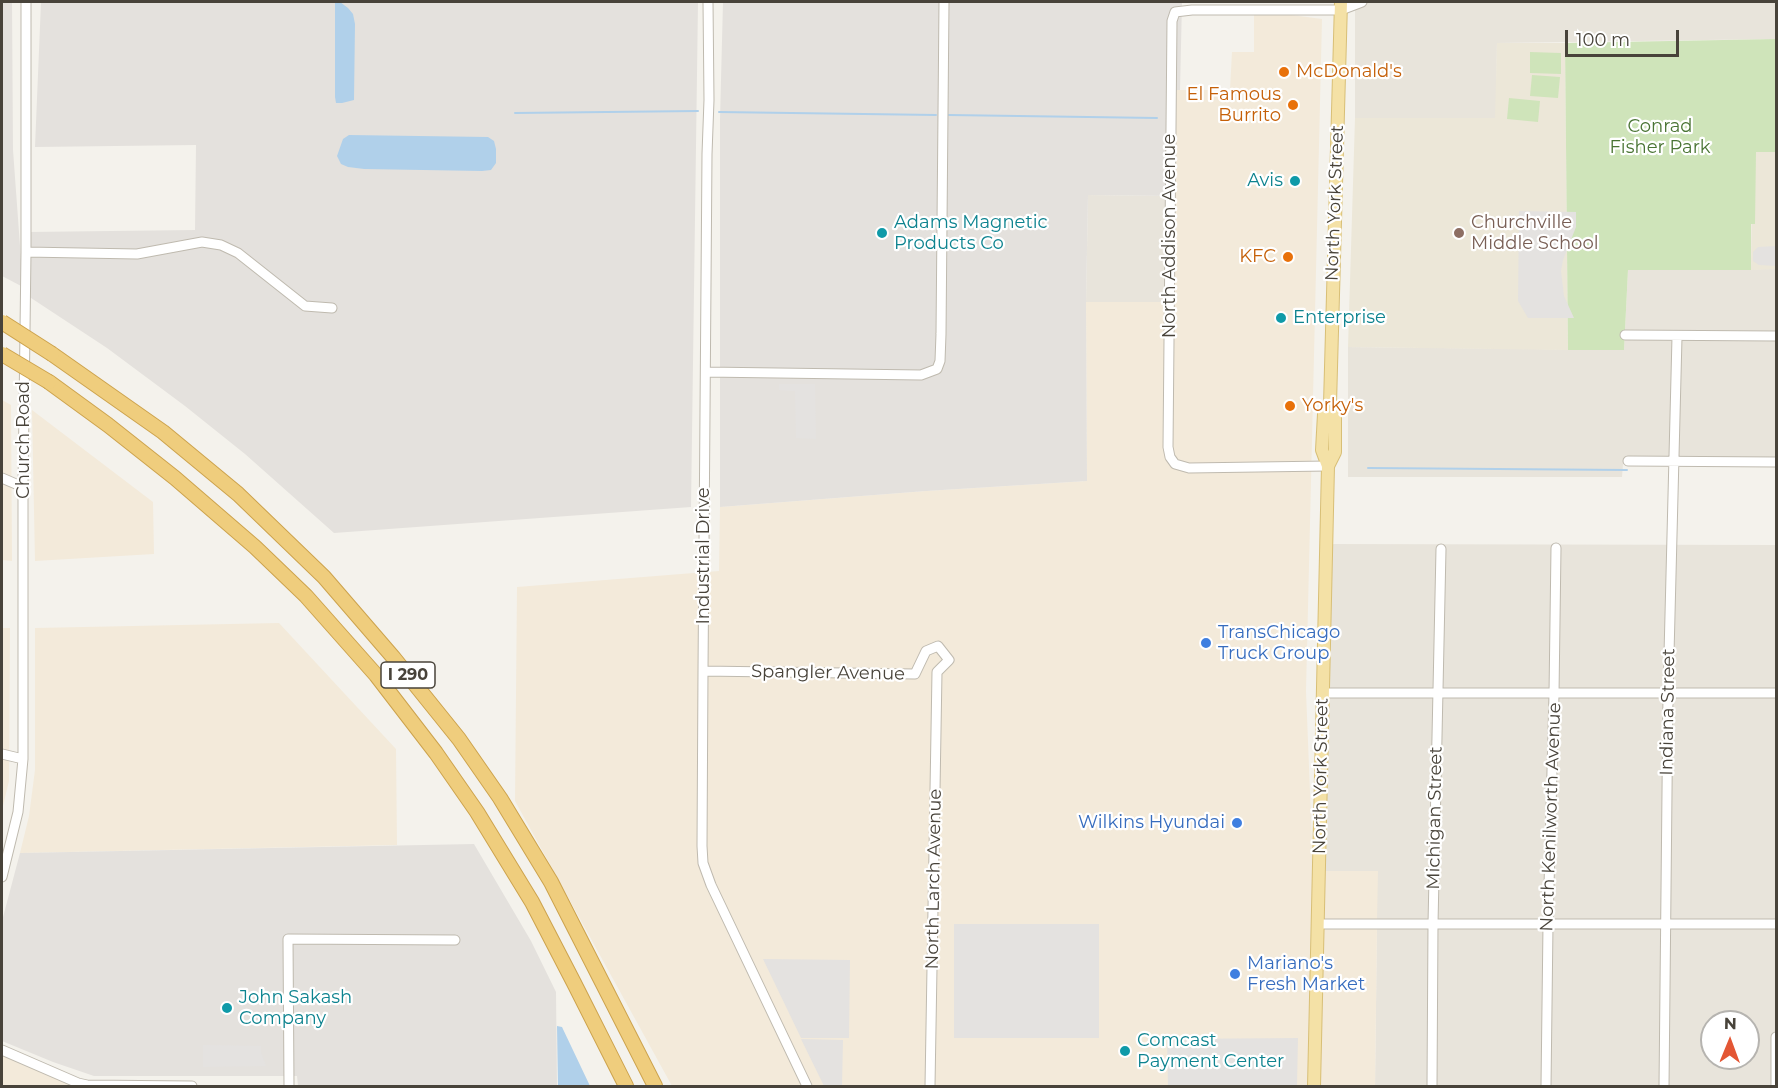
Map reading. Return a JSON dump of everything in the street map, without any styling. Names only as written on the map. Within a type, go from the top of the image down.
[{"type":"highway","name":"I 290","points":[[2,322],[163,432],[238,494],[324,577],[393,657],[459,739],[506,808],[551,882],[655,1086]]},
{"type":"highway","name":"I 290","points":[[2,354],[50,382],[175,478],[255,547],[319,610],[376,675],[436,753],[477,812],[526,892],[626,1086]]},
{"type":"main road","name":"North York Street","points":[[1314,1086],[1328,466],[1322,450],[1324,414],[1329,404],[1341,6]]},
{"type":"street","name":"Church Road","points":[[2,877],[18,812],[23,759],[26,2]]},
{"type":"street","name":"Industrial Drive","points":[[708,2],[702,846],[704,863],[711,885],[807,1086]]},
{"type":"street","points":[[706,372],[921,375],[937,369],[941,343],[944,2]]},
{"type":"street","points":[[1341,6],[1362,2]]},
{"type":"street","name":"North Addison Avenue","points":[[1328,466],[1189,468],[1172,461],[1168,447],[1171,28],[1174,12],[1341,6]]},
{"type":"street","points":[[26,252],[137,254],[202,242],[221,245],[238,254],[305,306],[332,308]]},
{"type":"street","points":[[1625,335],[1776,336]]},
{"type":"street","name":"Indiana Street","points":[[1664,1086],[1668,694],[1677,337]]},
{"type":"street","points":[[1629,461],[1776,462]]},
{"type":"street","points":[[2,478],[23,487]]},
{"type":"street","name":"North Kenilworth Avenue","points":[[1546,1086],[1556,548]]},
{"type":"street","name":"Michigan Street","points":[[1432,1086],[1441,549]]},
{"type":"street","name":"Spangler Avenue","points":[[703,671],[915,674],[926,651],[938,646],[949,660],[937,672]]},
{"type":"street","name":"North Larch Avenue","points":[[930,1086],[937,672]]},
{"type":"street","points":[[1323,693],[1776,693]]},
{"type":"street","points":[[2,754],[23,759]]},
{"type":"street","points":[[1318,924],[1776,924]]},
{"type":"street","points":[[289,1086],[288,939],[455,940]]},
{"type":"street","points":[[1776,1037],[1776,1086]]},
{"type":"street","points":[[2,1050],[87,1085],[192,1086]]},
{"type":"shaded area","points":[[2,2],[12,2],[13,150],[23,287],[2,276]]},
{"type":"shaded area","points":[[41,2],[698,2],[691,507],[334,533],[245,454],[185,406],[107,348],[28,296],[28,232],[195,230],[196,145],[35,147]]},
{"type":"shaded area","points":[[723,2],[1182,2],[1180,90],[1174,90],[1173,196],[1088,195],[1087,481],[720,507],[720,119]]},
{"type":"shaded area","points":[[1355,2],[1776,2],[1776,39],[1497,43],[1496,118],[1355,118]]},
{"type":"shaded area","points":[[1254,10],[1322,19],[1306,691],[1315,919],[1313,1086],[672,1086],[515,801],[517,587],[719,571],[720,507],[1087,481],[1086,302],[1167,302],[1174,90],[1230,90],[1232,52],[1254,52]]},
{"type":"shaded area","name":"Churchville Middle School","points":[[1497,43],[1565,43],[1568,350],[1348,347],[1355,118],[1495,118]]},
{"type":"shaded area","points":[[1752,152],[1776,152],[1776,269],[1751,270]]},
{"type":"shaded area","points":[[1088,195],[1166,196],[1167,302],[1086,302]]},
{"type":"shaded area","points":[[1519,211],[1576,212],[1576,227],[1561,271],[1564,296],[1574,318],[1528,318],[1518,301]]},
{"type":"shaded area","points":[[1776,246],[1776,266],[1759,265],[1753,261],[1753,252],[1758,247]]},
{"type":"shaded area","points":[[1776,269],[1776,464],[1623,464],[1622,477],[1348,477],[1348,347],[1624,350],[1628,270]]},
{"type":"shaded area","points":[[779,384],[815,384],[816,439],[796,438],[795,391],[779,390]]},
{"type":"shaded area","points":[[2,400],[11,405],[12,561],[2,560]]},
{"type":"shaded area","points":[[32,410],[153,502],[154,554],[35,561]]},
{"type":"shaded area","points":[[1328,544],[1776,545],[1776,1086],[1375,1086],[1377,920],[1321,871]]},
{"type":"shaded area","points":[[279,623],[396,749],[397,845],[20,853],[29,816],[35,770],[35,628]]},
{"type":"shaded area","points":[[2,628],[10,628],[9,781],[2,810]]},
{"type":"shaded area","points":[[474,844],[531,941],[556,992],[557,1086],[298,1086],[297,1076],[94,1076],[2,1041],[2,921],[20,853]]},
{"type":"shaded area","points":[[1321,871],[1378,871],[1377,920],[1320,921]]},
{"type":"shaded area","points":[[954,924],[1099,924],[1099,1038],[954,1038]]},
{"type":"shaded area","points":[[1320,926],[1377,926],[1375,1086],[1317,1086]]},
{"type":"shaded area","points":[[763,959],[850,960],[849,1038],[801,1038]]},
{"type":"shaded area","points":[[1298,1038],[1297,1086],[1168,1086],[1167,1039]]},
{"type":"shaded area","points":[[801,1039],[843,1040],[842,1086],[824,1086]]},
{"type":"shaded area","points":[[203,1045],[261,1046],[266,1066],[203,1067]]},
{"type":"shaded area","points":[[2,1053],[79,1086],[2,1086]]},
{"type":"green space","name":"Conrad Fisher Park","points":[[1776,39],[1776,152],[1756,152],[1755,224],[1751,224],[1751,270],[1628,270],[1624,350],[1568,350],[1565,43]]},
{"type":"green space","points":[[1530,52],[1561,53],[1561,74],[1530,73]]},
{"type":"green space","points":[[1532,75],[1560,77],[1558,98],[1530,96]]},
{"type":"green space","points":[[1509,98],[1540,101],[1538,122],[1507,119]]},
{"type":"water","points":[[340,2],[348,8],[353,14],[355,24],[354,100],[342,103],[336,103],[335,97],[335,3]]},
{"type":"water","points":[[349,135],[488,137],[494,141],[496,163],[491,170],[482,171],[348,167],[341,164],[337,156],[343,139]]},
{"type":"water","points":[[557,1026],[562,1027],[590,1086],[558,1086]]},
{"type":"waterway","points":[[515,113],[698,111]]},
{"type":"waterway","points":[[719,112],[936,115]]},
{"type":"waterway","points":[[949,115],[1157,118]]},
{"type":"waterway","points":[[1368,468],[1627,470]]},
{"type":"place","name":"McDonald's","points":[[1284,72]]},
{"type":"place","name":"El Famous Burrito","points":[[1293,105]]},
{"type":"place","name":"Avis","points":[[1295,181]]},
{"type":"place","name":"Adams Magnetic Products Co","points":[[882,233]]},
{"type":"place","name":"Churchville Middle School","points":[[1459,233]]},
{"type":"place","name":"KFC","points":[[1288,257]]},
{"type":"place","name":"Enterprise","points":[[1281,318]]},
{"type":"place","name":"Yorky's","points":[[1290,406]]},
{"type":"place","name":"TransChicago Truck Group","points":[[1206,643]]},
{"type":"place","name":"Wilkins Hyundai","points":[[1237,823]]},
{"type":"place","name":"Mariano's Fresh Market","points":[[1235,974]]},
{"type":"place","name":"John Sakash Company","points":[[227,1008]]},
{"type":"place","name":"Comcast Payment Center","points":[[1125,1051]]}]
